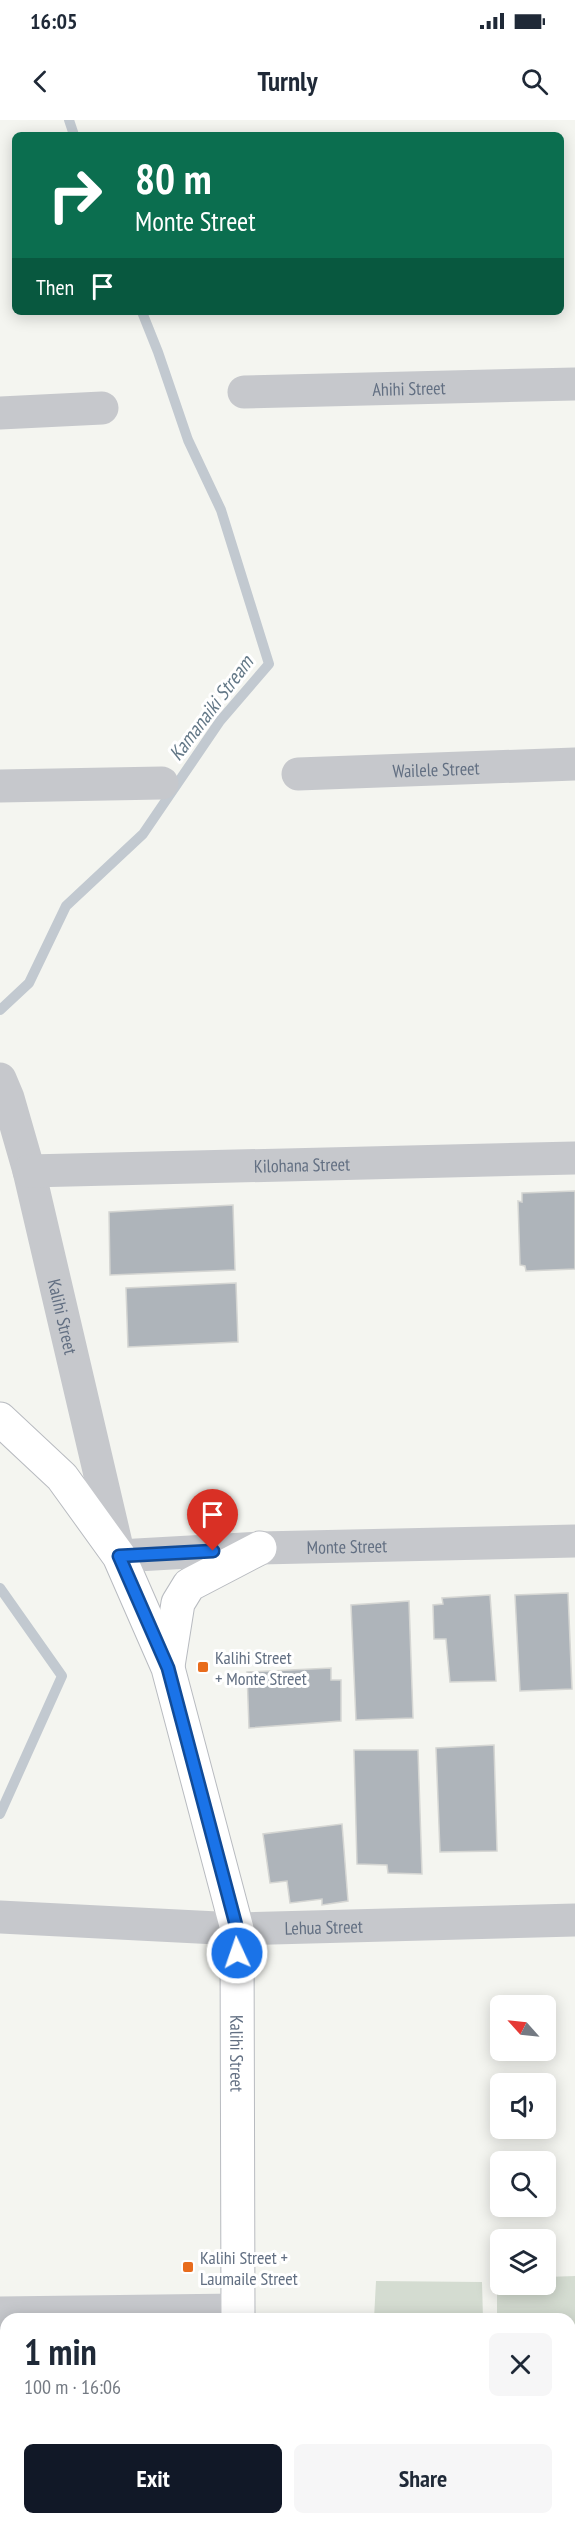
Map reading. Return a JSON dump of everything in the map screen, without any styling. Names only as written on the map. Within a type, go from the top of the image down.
[{"type":"street","name":"Ahihi Street","points":[[244,392],[575,384]]},
{"type":"street","points":[[0,413],[102,408]]},
{"type":"street","name":"Wailele Street","points":[[298,774],[575,764]]},
{"type":"street","points":[[0,786],[162,783]]},
{"type":"street","name":"Kalihi Street","points":[[0,1079],[8,1098],[29,1171],[119,1556],[168,1668],[237,1929],[238,2313]]},
{"type":"street","name":"Kilohana Street","points":[[29,1171],[575,1158]]},
{"type":"street","name":"Kalihi Street","points":[[0,1419],[62,1477],[119,1556]]},
{"type":"street","name":"Monte Street","points":[[119,1556],[260,1548],[575,1541]]},
{"type":"street","points":[[168,1668],[173,1622],[178,1603],[189,1585],[260,1548]]},
{"type":"street","name":"Lehua Street","points":[[0,1917],[237,1929],[575,1920]]},
{"type":"shaded area","points":[[575,2276],[575,2313],[497,2313],[497,2295],[556,2295],[556,2277]]},
{"type":"shaded area","points":[[376,2281],[482,2282],[483,2313],[374,2313]]},
{"type":"building","points":[[575,1191],[575,1269],[526,1271],[525,1266],[520,1265],[518,1201],[522,1202],[522,1193]]},
{"type":"building","points":[[233,1205],[235,1270],[110,1275],[109,1212]]},
{"type":"building","points":[[236,1283],[238,1342],[128,1347],[126,1288]]},
{"type":"building","points":[[568,1593],[572,1689],[520,1691],[515,1595]]},
{"type":"building","points":[[490,1595],[496,1681],[450,1682],[446,1639],[434,1639],[433,1605],[443,1604],[442,1598]]},
{"type":"building","points":[[409,1601],[413,1718],[356,1720],[351,1605]]},
{"type":"building","points":[[331,1668],[331,1680],[341,1680],[341,1721],[249,1728],[247,1672]]},
{"type":"building","points":[[494,1745],[497,1851],[440,1852],[436,1748]]},
{"type":"building","points":[[354,1750],[418,1750],[422,1874],[388,1873],[387,1865],[357,1864]]},
{"type":"building","points":[[342,1824],[348,1901],[322,1905],[322,1899],[290,1903],[287,1881],[270,1883],[263,1834]]},
{"type":"waterway","name":"Kamanaiki Stream","points":[[69,120],[73,132]]},
{"type":"waterway","name":"Kamanaiki Stream","points":[[0,1010],[29,983],[66,906],[143,834],[220,721],[269,664],[221,510],[188,440],[143,315]]},
{"type":"waterway","name":"Kamanaiki Stream","points":[[0,1588],[62,1676],[0,1814]]},
{"type":"place","name":"Kalihi Street + Monte Street","points":[[203,1667]]},
{"type":"place","name":"Kalihi Street + Laumaile Street","points":[[188,2267]]},
{"type":"route","points":[[213,1551],[119,1556],[168,1668],[237,1929],[237,1953]]}]
